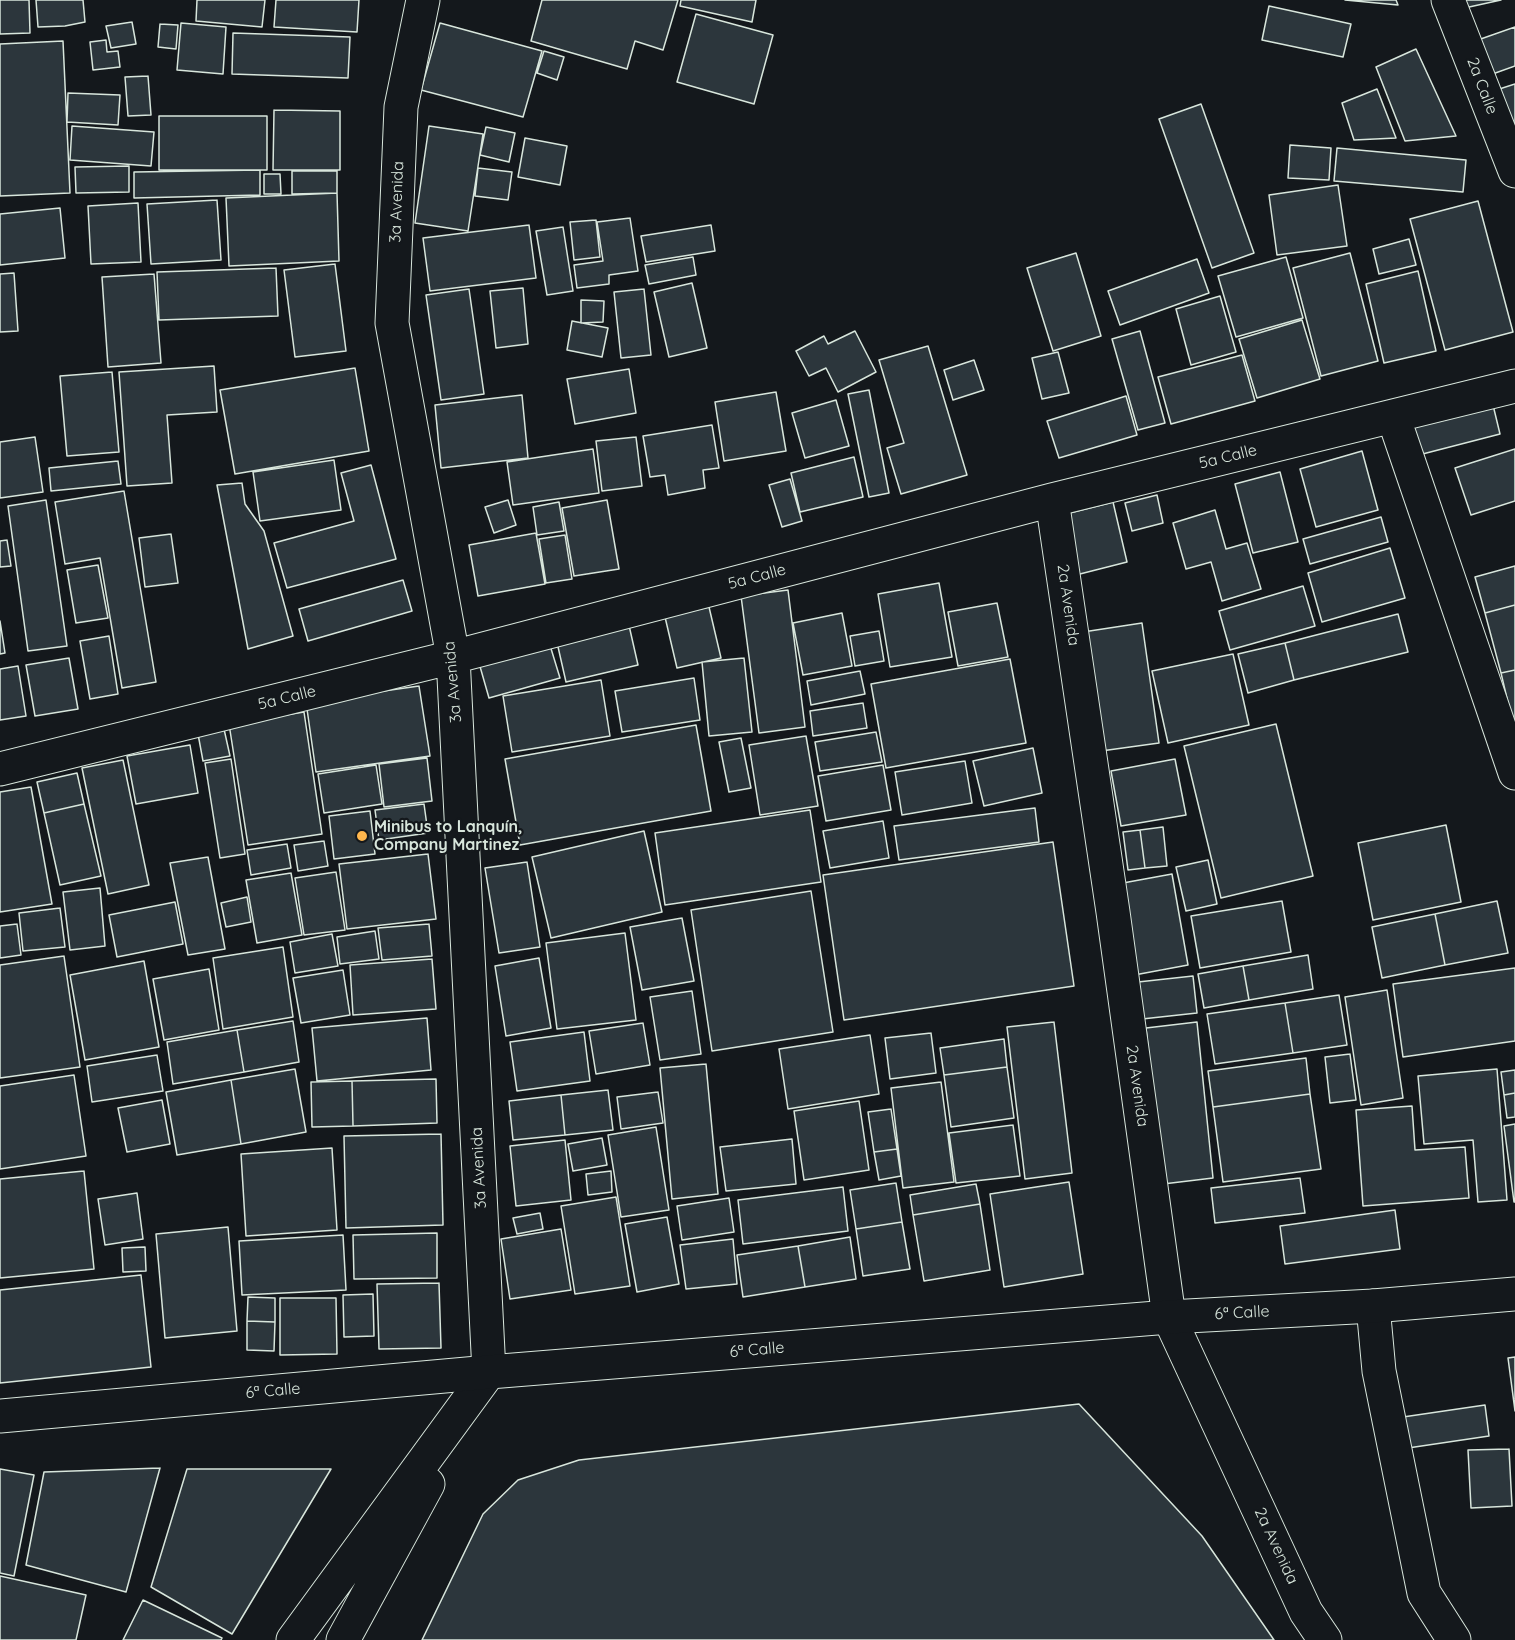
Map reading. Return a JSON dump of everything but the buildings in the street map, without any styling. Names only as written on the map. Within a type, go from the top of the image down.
[{"type":"street","name":"3a Avenida","points":[[423,0],[401,107],[392,323],[453,657],[489,1372]]},
{"type":"street","name":"2a Calle","points":[[1448,0],[1515,171]]},
{"type":"street","name":"5a Calle","points":[[0,769],[453,657],[1052,500],[1515,386]]},
{"type":"street","points":[[1393,416],[1515,772]]},
{"type":"street","name":"2a Avenida","points":[[1052,500],[1113,912],[1169,1317],[1306,1612],[1325,1640]]},
{"type":"street","name":"6ª Calle","points":[[0,1416],[489,1372],[1169,1317],[1373,1306],[1515,1294]]},
{"type":"street","points":[[1373,1306],[1379,1371],[1424,1593],[1454,1640]]},
{"type":"street","points":[[292,1640],[489,1372]]},
{"type":"street","points":[[343,1640],[489,1372]]},
{"type":"place","name":"Minibus to Lanquín, Company Martinez","points":[[362,836]]}]
